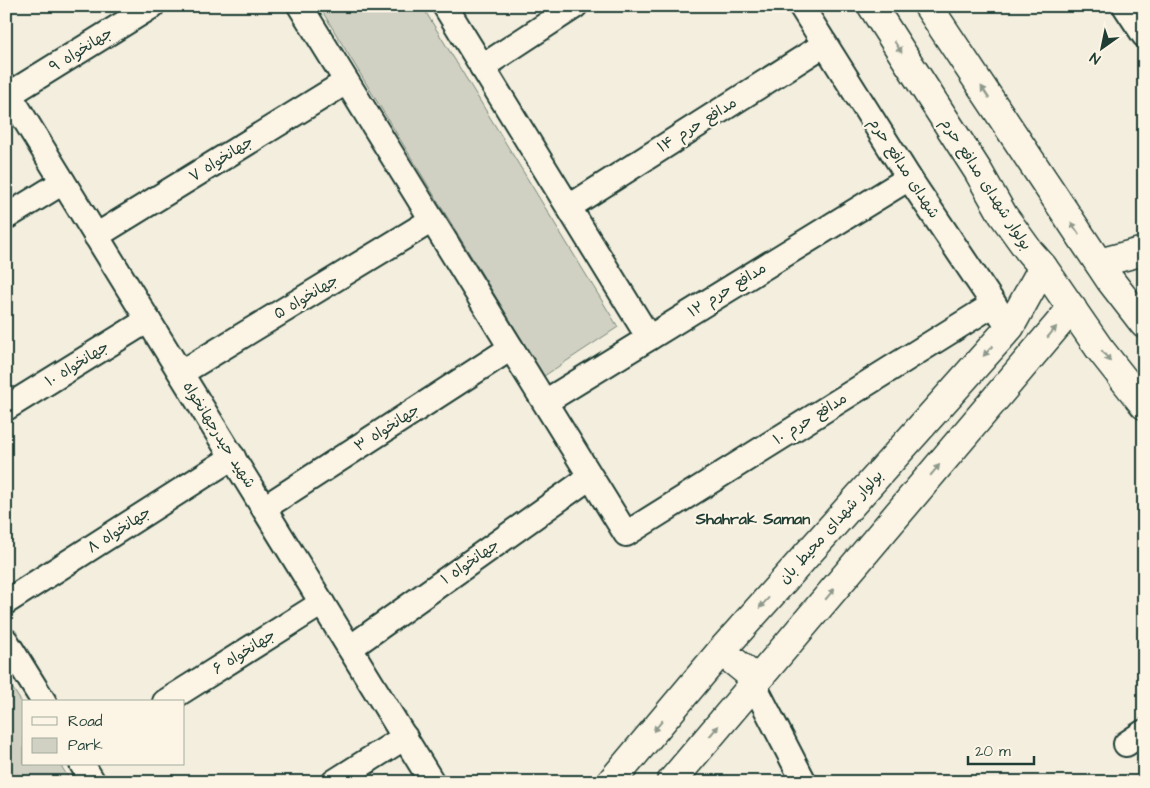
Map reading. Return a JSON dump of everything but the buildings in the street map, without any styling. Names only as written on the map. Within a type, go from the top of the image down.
[{"type":"street","name":"جهانخواه ۹","points":[[8,92],[152,6]]},
{"type":"street","points":[[300,6],[590,477]]},
{"type":"street","points":[[445,6],[649,338]]},
{"type":"street","points":[[482,67],[575,6]]},
{"type":"street","name":"شهدای مدافع حرم","points":[[801,6],[909,178],[1010,327]]},
{"type":"street","name":"بولوار شهدای مدافع حرم","points":[[872,6],[1003,215],[1043,267],[1099,348],[1144,405]]},
{"type":"street","points":[[928,6],[1099,263],[1138,309]]},
{"type":"street","points":[[1125,6],[1144,34]]},
{"type":"street","name":"مدافع حرم ۱۴","points":[[569,206],[825,44]]},
{"type":"street","name":"جهانخواه ۷","points":[[96,236],[346,82]]},
{"type":"street","name":"شهید حیدرجهانخواه","points":[[8,92],[432,782]]},
{"type":"street","name":"مدافع حرم ۱۲","points":[[545,402],[909,178]]},
{"type":"street","points":[[6,217],[63,182]]},
{"type":"street","name":"جهانخواه ۵","points":[[181,373],[432,220]]},
{"type":"street","points":[[1099,263],[1144,251]]},
{"type":"street","points":[[1144,259],[1144,270]]},
{"type":"street","name":"بولوار شهدای محیط بان","points":[[611,782],[721,651],[1010,327],[1043,267]]},
{"type":"street","name":"مدافع حرم ۱۰","points":[[590,477],[626,534],[994,304]]},
{"type":"street","points":[[671,782],[1072,308]]},
{"type":"street","name":"جهانخواه ۱۰","points":[[6,408],[148,320]]},
{"type":"street","name":"جهانخواه ۳","points":[[264,508],[511,348]]},
{"type":"street","name":"جهانخواه ۸","points":[[6,602],[233,457]]},
{"type":"street","name":"جهانخواه ۱","points":[[350,648],[590,477]]},
{"type":"street","name":"جهانخواه ۶","points":[[168,700],[322,603]]},
{"type":"street","points":[[6,641],[43,700]]},
{"type":"street","points":[[721,651],[756,682],[804,782]]},
{"type":"street","points":[[334,782],[405,737]]},
{"type":"street","points":[[83,766],[93,782]]},
{"type":"green space","points":[[319,6],[422,6],[618,327],[544,376]]},
{"type":"green space","points":[[6,678],[22,703],[22,766],[61,766],[71,782],[6,782]]},
{"type":"district","name":"Shahrak Saman","points":[[753,519]]}]
